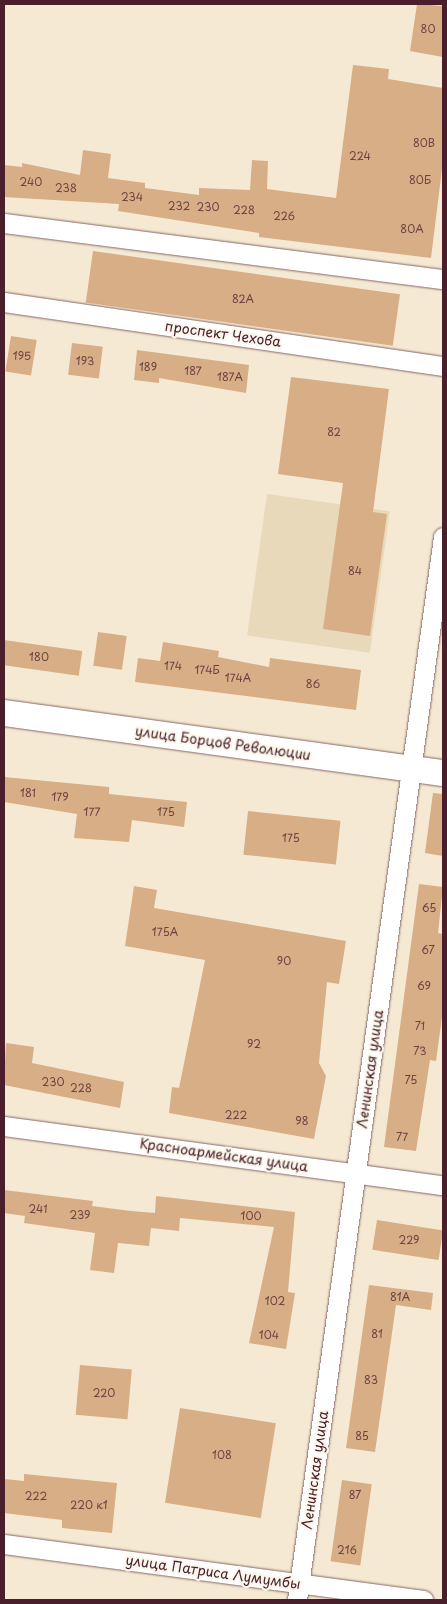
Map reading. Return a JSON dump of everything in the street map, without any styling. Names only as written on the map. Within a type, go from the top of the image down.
[{"type":"main road","name":"улица Борцов Революции","points":[[4,713],[443,773]]},
{"type":"street","points":[[4,224],[443,279]]},
{"type":"street","name":"проспект Чехова","points":[[4,302],[443,366]]},
{"type":"street","name":"Ленинская улица","points":[[298,1592],[354,1173],[413,769],[443,537]]},
{"type":"street","name":"Красноармейская улица","points":[[4,1126],[443,1185]]},
{"type":"street","name":"улица Патриса Лумумбы","points":[[4,1544],[298,1592],[423,1600]]},
{"type":"shaded area","points":[[267,494],[390,511],[370,653],[247,636]]},
{"type":"building","points":[[417,4],[443,6],[443,57],[410,51]]},
{"type":"building","points":[[353,65],[389,69],[388,79],[443,88],[443,161],[431,258],[259,237],[259,233],[118,211],[119,204],[4,197],[4,165],[22,167],[22,163],[80,175],[83,150],[111,154],[108,178],[145,183],[145,188],[199,195],[199,188],[250,190],[252,160],[268,161],[267,189],[336,198]]},
{"type":"building","points":[[93,251],[400,294],[393,346],[86,302]]},
{"type":"building","points":[[11,336],[37,340],[31,376],[5,372]]},
{"type":"building","points":[[72,343],[103,347],[99,379],[68,375]]},
{"type":"building","points":[[137,350],[249,365],[246,393],[159,378],[159,383],[134,380]]},
{"type":"building","points":[[291,377],[389,389],[373,512],[387,514],[370,636],[323,629],[343,483],[278,474]]},
{"type":"building","points":[[98,632],[127,636],[122,670],[93,666]]},
{"type":"building","points":[[4,640],[82,651],[79,676],[4,665]]},
{"type":"building","points":[[163,642],[219,651],[218,657],[269,667],[270,658],[361,670],[356,710],[135,682],[138,658],[160,661]]},
{"type":"building","points":[[4,777],[109,787],[109,794],[187,802],[184,827],[132,820],[129,842],[74,838],[77,814],[4,802]]},
{"type":"building","points":[[433,793],[443,794],[443,856],[425,853]]},
{"type":"building","points":[[248,811],[340,821],[336,864],[243,855]]},
{"type":"building","points":[[419,884],[443,887],[438,933],[443,934],[443,1010],[436,1061],[430,1060],[416,1151],[384,1147]]},
{"type":"building","points":[[134,886],[157,890],[154,908],[346,941],[339,984],[327,982],[319,1063],[326,1076],[314,1139],[169,1113],[172,1087],[179,1088],[205,960],[125,946]]},
{"type":"building","points":[[6,1043],[34,1047],[32,1063],[124,1082],[120,1108],[4,1085]]},
{"type":"building","points":[[4,1190],[93,1201],[92,1206],[155,1213],[156,1196],[295,1212],[288,1292],[295,1293],[286,1349],[249,1343],[274,1227],[180,1218],[179,1231],[151,1228],[149,1246],[118,1243],[114,1273],[90,1270],[95,1233],[24,1223],[25,1216],[4,1213]]},
{"type":"building","points":[[377,1220],[443,1230],[438,1260],[372,1250]]},
{"type":"building","points":[[369,1285],[433,1293],[431,1310],[396,1305],[375,1452],[346,1448]]},
{"type":"building","points":[[80,1365],[132,1370],[127,1419],[76,1415]]},
{"type":"building","points":[[180,1408],[276,1423],[261,1518],[165,1503]]},
{"type":"building","points":[[24,1474],[117,1483],[112,1533],[62,1528],[62,1520],[4,1513],[4,1479],[24,1481]]},
{"type":"building","points":[[342,1480],[372,1484],[360,1565],[331,1561]]}]
